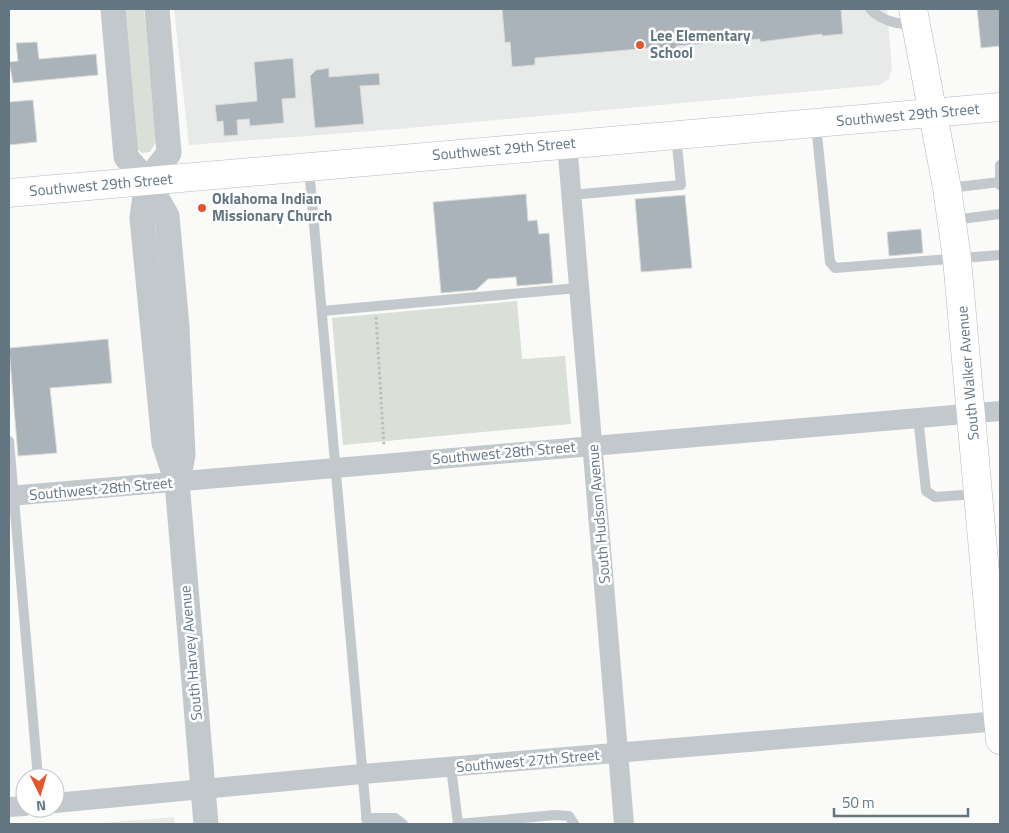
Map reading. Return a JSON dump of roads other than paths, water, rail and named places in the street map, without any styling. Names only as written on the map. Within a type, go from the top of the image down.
[{"type":"main road","name":"South Walker Avenue","points":[[914,18],[947,188],[957,258],[979,494],[989,568],[1000,728]]},
{"type":"main road","name":"Southwest 29th Street","points":[[9,193],[567,143],[1000,107]]},
{"type":"street","name":"South Harvey Avenue","points":[[113,9],[126,157],[147,181],[167,216],[176,326],[183,455],[177,482],[206,824]]},
{"type":"street","points":[[147,181],[169,153],[157,9]]},
{"type":"street","name":"South Hudson Avenue","points":[[567,143],[624,824]]},
{"type":"street","name":"Southwest 28th Street","points":[[11,496],[1000,411]]},
{"type":"street","name":"Southwest 27th Street","points":[[65,802],[362,774],[1000,728]]},
{"type":"lane","points":[[870,9],[888,22],[914,18]]},
{"type":"lane","points":[[816,122],[830,262],[835,268],[1000,255]]},
{"type":"lane","points":[[571,195],[681,185],[676,134]]},
{"type":"lane","points":[[947,188],[1000,184],[1000,165]]},
{"type":"lane","points":[[308,166],[366,821],[396,818],[403,824]]},
{"type":"lane","points":[[952,220],[1000,214]]},
{"type":"lane","points":[[322,311],[578,288]]},
{"type":"lane","points":[[918,417],[926,491],[934,497],[979,494]]},
{"type":"lane","points":[[9,441],[11,496],[37,768]]},
{"type":"lane","points":[[451,767],[458,824],[555,815],[569,816],[574,824]]},
{"type":"place","name":"Lee Elementary School","points":[[640,45]]},
{"type":"place","name":"Oklahoma Indian Missionary Church","points":[[202,208]]}]
